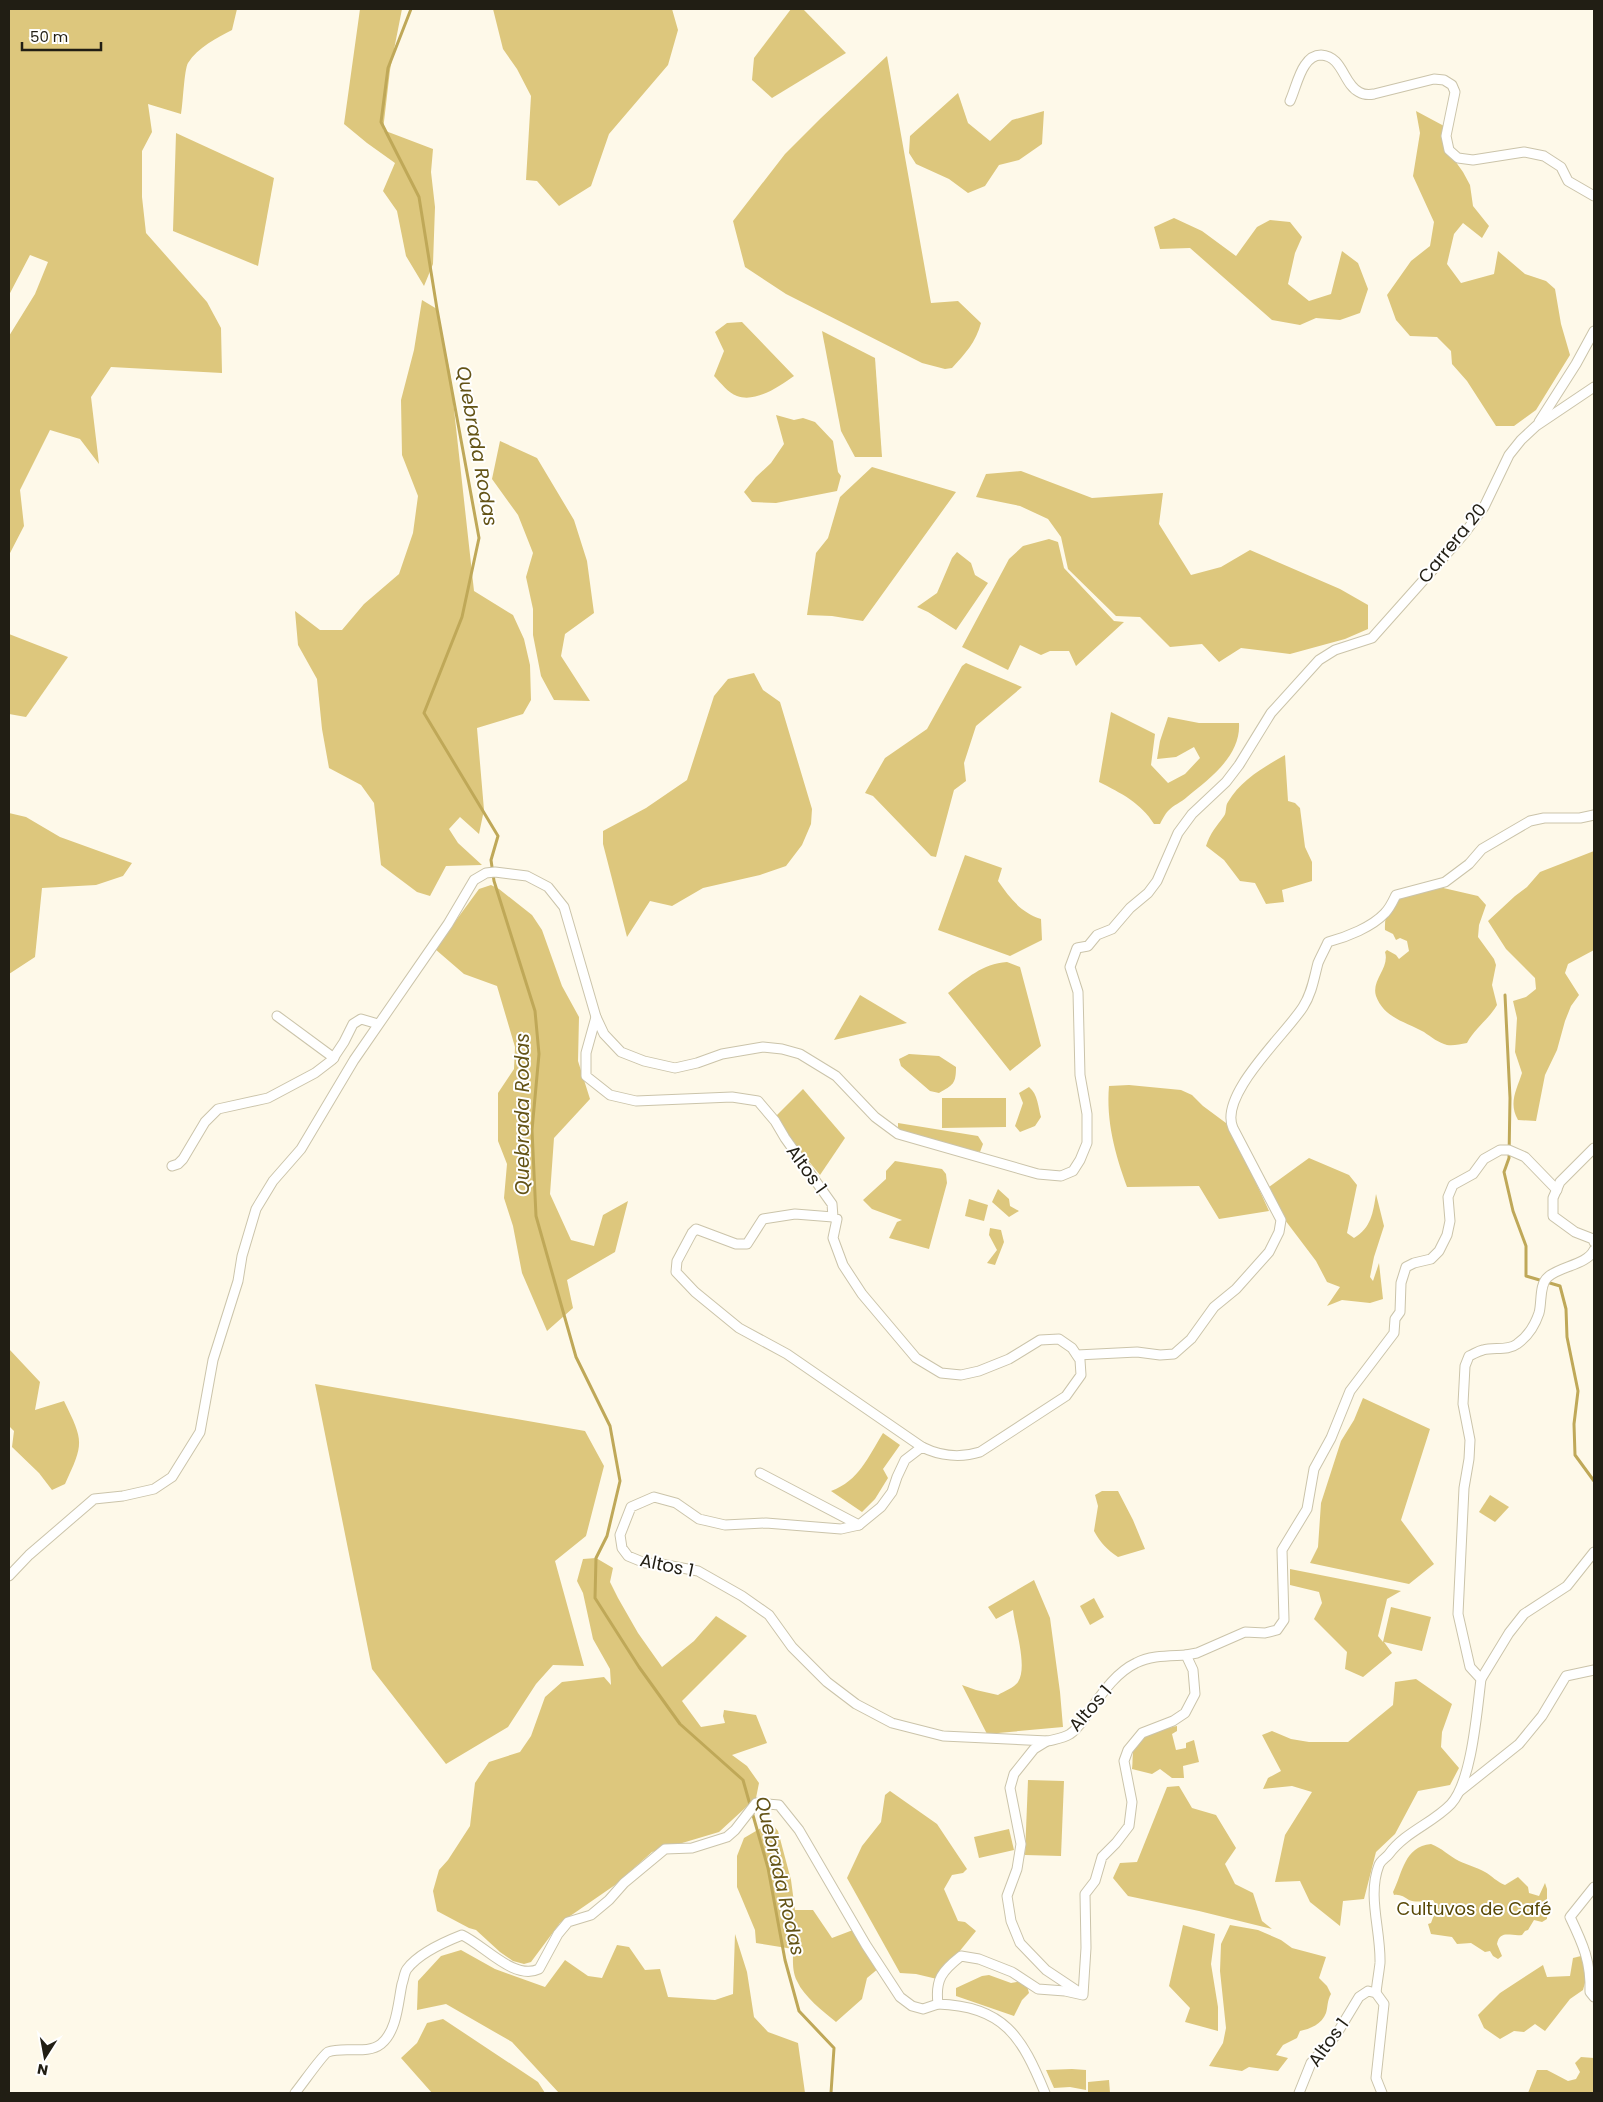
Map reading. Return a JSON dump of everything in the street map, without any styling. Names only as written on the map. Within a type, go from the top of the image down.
[{"type":"street","points":[[1290,101],[1305,65],[1314,56],[1323,55],[1334,59],[1342,68],[1351,85],[1358,92],[1366,95],[1434,78],[1444,80],[1452,85],[1455,92],[1446,136],[1449,150],[1458,158],[1473,160],[1524,152],[1544,156],[1561,167],[1568,181],[1594,196]]},
{"type":"street","points":[[1536,426],[1576,364],[1594,331]]},
{"type":"street","name":"Carrera 20","points":[[596,1018],[604,1034],[621,1052],[644,1061],[675,1068],[722,1054],[764,1047],[800,1054],[836,1076],[875,1117],[898,1134],[1044,1175],[1061,1176],[1073,1171],[1087,1143],[1087,1114],[1080,1075],[1078,992],[1070,966],[1077,948],[1088,946],[1097,936],[1112,929],[1130,908],[1148,893],[1156,881],[1178,833],[1192,814],[1226,782],[1239,765],[1271,713],[1319,660],[1335,650],[1372,638],[1464,534],[1484,507],[1509,455],[1521,440],[1536,426],[1594,388]]},
{"type":"street","points":[[834,1217],[795,1214],[764,1219],[747,1244],[736,1244],[696,1230],[692,1233],[677,1261],[676,1272],[695,1292],[738,1328],[787,1354],[931,1452],[967,1456],[980,1452],[1001,1440],[1066,1396],[1081,1375],[1080,1360],[1077,1355],[1136,1352],[1160,1355],[1174,1354],[1191,1339],[1214,1307],[1236,1289],[1274,1243],[1279,1232],[1281,1220],[1230,1122],[1231,1114],[1238,1094],[1268,1049],[1303,1008],[1328,942],[1343,938],[1373,922],[1385,913],[1396,895],[1445,882],[1469,864],[1482,849],[1530,821],[1544,818],[1580,818],[1594,815]]},
{"type":"street","points":[[9,1576],[29,1555],[94,1499],[123,1496],[154,1489],[172,1477],[200,1432],[213,1360],[238,1281],[242,1256],[256,1209],[273,1181],[301,1149],[354,1060],[448,924],[474,880],[491,872],[527,876],[548,887],[564,907],[593,1000],[596,1018]]},
{"type":"street","points":[[277,1016],[334,1058]]},
{"type":"street","name":"Altos 1","points":[[596,1018],[586,1054],[586,1076],[610,1095],[636,1101],[732,1096],[758,1101],[775,1120],[785,1138],[832,1204],[836,1219],[832,1238],[843,1265],[862,1294],[916,1358],[941,1373],[961,1375],[979,1371],[1008,1359],[1040,1340],[1059,1340],[1072,1348],[1077,1355]]},
{"type":"street","points":[[172,1166],[178,1164],[183,1159],[205,1122],[218,1108],[268,1098],[315,1073],[334,1058],[353,1024],[361,1019],[378,1024]]},
{"type":"street","points":[[1594,1148],[1560,1182],[1553,1198],[1553,1216],[1575,1232],[1593,1239],[1594,1242]]},
{"type":"street","name":"Altos 1","points":[[859,1525],[840,1529],[766,1523],[725,1525],[699,1519],[676,1503],[654,1497],[631,1507],[620,1534],[622,1548],[628,1556],[645,1563],[698,1571],[742,1596],[769,1615],[792,1647],[827,1682],[856,1704],[892,1723],[943,1736],[1048,1741],[1070,1734],[1078,1727],[1104,1691],[1136,1662],[1162,1656],[1197,1653],[1245,1632],[1265,1634],[1277,1630],[1284,1620],[1282,1550],[1306,1509],[1314,1469],[1332,1438],[1350,1391],[1394,1333],[1396,1319],[1400,1312],[1401,1283],[1406,1268],[1414,1263],[1431,1259],[1439,1250],[1447,1235],[1450,1221],[1448,1197],[1453,1184],[1473,1174],[1484,1158],[1500,1150],[1509,1150],[1525,1156],[1557,1190]]},
{"type":"street","points":[[1481,1679],[1470,1667],[1458,1614],[1464,1488],[1470,1440],[1463,1404],[1465,1366],[1469,1356],[1482,1350],[1508,1348],[1515,1346],[1522,1340],[1539,1313],[1546,1279],[1584,1259],[1594,1250]]},
{"type":"street","points":[[760,1473],[859,1525],[881,1507],[892,1492],[905,1460],[922,1447]]},
{"type":"street","points":[[1382,2093],[1376,2078],[1384,2004],[1376,1993],[1380,1963],[1374,1903],[1375,1879],[1380,1862],[1396,1844],[1450,1804],[1457,1794],[1464,1780],[1481,1679],[1509,1633],[1524,1614],[1567,1586],[1594,1552]]},
{"type":"street","points":[[1083,1995],[1086,1948],[1085,1894],[1095,1881],[1102,1858],[1129,1826],[1132,1802],[1124,1761],[1128,1750],[1142,1733],[1173,1721],[1186,1713],[1195,1694],[1193,1670],[1186,1655]]},
{"type":"street","points":[[1457,1794],[1519,1744],[1542,1716],[1566,1676],[1594,1670]]},
{"type":"street","points":[[1048,1741],[1034,1749],[1014,1774],[1010,1788],[1021,1844],[1017,1869],[1006,1896],[1011,1921],[1020,1943],[1046,1970],[1083,1995]]},
{"type":"street","points":[[295,2093],[311,2074],[320,2059],[328,2052],[358,2050],[380,2045],[391,2032],[406,1970],[416,1960],[462,1935],[473,1940],[508,1965],[520,1971],[534,1971],[543,1964],[558,1934],[568,1922],[591,1915],[609,1900],[624,1883],[665,1849],[692,1848],[727,1837],[735,1830],[756,1803],[780,1805],[799,1830],[866,1945],[900,1997],[912,2006],[923,2009],[938,2004],[955,2005],[1001,2021],[1013,2032],[1026,2051],[1044,2093]]},
{"type":"street","points":[[1594,1887],[1570,1917],[1581,1940],[1588,1963],[1590,1970],[1590,1992],[1594,1997]]},
{"type":"street","points":[[938,2004],[936,1988],[942,1975],[948,1966],[961,1956],[979,1959],[1012,1972],[1038,1989],[1065,1991],[1083,1995]]},
{"type":"street","name":"Altos 1","points":[[1299,2093],[1310,2063],[1336,2035],[1359,1997],[1368,1991],[1376,1993]]},
{"type":"green space","points":[[9,9],[237,9],[232,30],[202,48],[188,63],[185,73],[181,114],[148,104],[152,132],[142,151],[142,197],[146,233],[207,302],[221,328],[222,373],[111,367],[91,397],[99,464],[80,439],[50,430],[20,490],[24,526],[9,555],[9,336],[35,294],[48,262],[30,255],[9,295]]},
{"type":"green space","points":[[360,9],[402,9],[390,70],[383,130],[433,149],[431,172],[435,207],[433,264],[424,286],[406,256],[397,211],[383,191],[395,163],[344,124]]},
{"type":"green space","points":[[493,9],[672,9],[678,30],[668,65],[609,134],[591,186],[559,206],[537,181],[526,180],[531,96],[517,69],[503,49]]},
{"type":"green space","points":[[791,9],[803,9],[846,53],[772,98],[752,80],[754,58]]},
{"type":"green space","points":[[887,56],[931,303],[958,301],[981,323],[966,353],[952,368],[945,369],[922,363],[786,294],[745,267],[733,221],[785,154]]},
{"type":"green space","points":[[958,93],[968,123],[990,141],[1012,120],[1044,111],[1042,144],[1019,160],[999,165],[985,186],[968,193],[949,179],[916,164],[909,153],[910,136]]},
{"type":"green space","points":[[1416,111],[1444,126],[1442,138],[1470,185],[1473,206],[1489,226],[1482,238],[1463,223],[1454,234],[1447,264],[1461,283],[1494,274],[1498,251],[1525,274],[1546,281],[1555,289],[1561,324],[1570,355],[1536,410],[1514,426],[1496,426],[1467,381],[1452,364],[1451,351],[1437,337],[1410,336],[1396,320],[1387,295],[1411,261],[1430,246],[1434,222],[1413,176],[1420,133]]},
{"type":"green space","points":[[176,133],[274,178],[258,266],[173,231]]},
{"type":"green space","points":[[1174,218],[1202,231],[1236,256],[1257,227],[1270,220],[1290,222],[1302,237],[1295,253],[1288,284],[1309,301],[1331,294],[1342,251],[1358,263],[1368,289],[1360,313],[1340,320],[1316,318],[1300,325],[1272,320],[1190,248],[1160,249],[1154,227]]},
{"type":"green space","points":[[422,300],[437,309],[450,373],[474,591],[513,615],[524,639],[530,665],[531,700],[523,714],[477,728],[484,810],[479,834],[460,817],[449,829],[458,843],[482,865],[446,866],[430,896],[417,892],[381,865],[374,803],[361,785],[329,768],[322,729],[317,679],[298,645],[295,611],[320,630],[342,630],[364,604],[399,574],[413,533],[418,496],[402,455],[401,400],[414,350]]},
{"type":"green space","points":[[742,322],[794,376],[767,392],[744,398],[734,395],[714,376],[724,351],[715,332],[727,323]]},
{"type":"green space","points":[[822,331],[875,358],[882,457],[855,457],[841,431]]},
{"type":"green space","points":[[776,415],[794,420],[803,418],[815,422],[833,441],[838,472],[841,476],[837,491],[776,503],[752,502],[744,492],[771,463],[784,444]]},
{"type":"green space","points":[[500,441],[537,458],[574,520],[587,561],[594,613],[565,634],[561,656],[590,701],[554,700],[541,676],[533,635],[533,609],[526,577],[533,553],[518,515],[492,479]]},
{"type":"green space","points":[[872,467],[956,492],[863,621],[832,616],[807,615],[816,553],[828,538],[840,497]]},
{"type":"green space","points":[[1021,471],[1092,498],[1163,493],[1159,524],[1191,575],[1221,567],[1250,550],[1340,589],[1368,605],[1368,629],[1345,639],[1290,654],[1241,648],[1219,662],[1202,644],[1170,647],[1140,617],[1116,616],[1068,569],[1061,537],[1048,519],[1020,506],[976,497],[986,474]]},
{"type":"green space","points":[[1049,539],[1058,542],[1064,568],[1114,621],[1124,622],[1076,666],[1069,651],[1050,651],[1041,655],[1020,645],[1008,670],[962,647],[1009,559],[1023,546]]},
{"type":"green space","points":[[957,552],[971,563],[975,575],[988,583],[956,630],[917,607],[937,593],[952,558]]},
{"type":"green space","points":[[9,634],[68,657],[26,717],[9,714]]},
{"type":"green space","points":[[966,663],[1022,687],[976,726],[964,763],[966,781],[954,790],[936,857],[931,856],[873,796],[865,793],[885,758],[927,729],[962,666]]},
{"type":"green space","points":[[754,673],[763,690],[780,702],[812,809],[811,824],[802,845],[786,866],[760,875],[703,888],[672,906],[650,901],[627,937],[603,844],[603,831],[646,808],[687,780],[714,696],[728,679]]},
{"type":"green space","points":[[1111,712],[1155,734],[1151,765],[1168,783],[1185,774],[1200,758],[1194,747],[1176,757],[1157,759],[1160,741],[1168,717],[1199,723],[1239,723],[1238,735],[1235,746],[1229,756],[1214,774],[1185,799],[1170,809],[1160,824],[1154,824],[1137,804],[1099,782]]},
{"type":"green space","points":[[1285,755],[1288,801],[1295,803],[1300,808],[1305,847],[1312,862],[1312,881],[1282,890],[1284,902],[1266,904],[1255,883],[1240,881],[1224,860],[1206,846],[1211,834],[1225,814],[1227,804],[1239,787],[1261,769]]},
{"type":"green space","points":[[9,813],[26,817],[60,837],[132,863],[123,876],[96,885],[42,888],[35,957],[9,974]]},
{"type":"green space","points":[[1594,851],[1594,950],[1568,964],[1565,973],[1579,995],[1571,1006],[1557,1050],[1545,1075],[1536,1121],[1518,1120],[1515,1114],[1514,1102],[1522,1073],[1515,1052],[1517,1018],[1513,1001],[1526,997],[1536,989],[1535,978],[1506,949],[1488,921],[1527,887],[1540,872]]},
{"type":"green space","points":[[965,855],[1002,868],[998,881],[1011,899],[1021,908],[1041,919],[1042,940],[1010,956],[938,930]]},
{"type":"green space","points":[[491,885],[532,915],[542,930],[562,986],[579,1017],[578,1061],[590,1099],[554,1138],[550,1194],[571,1240],[594,1246],[603,1215],[628,1201],[615,1252],[567,1280],[573,1308],[547,1331],[522,1273],[513,1226],[504,1198],[507,1164],[498,1141],[498,1093],[514,1069],[515,1047],[497,986],[464,974],[435,949],[479,889]]},
{"type":"green space","points":[[1439,887],[1478,896],[1486,905],[1479,925],[1478,937],[1494,959],[1496,965],[1492,985],[1497,1005],[1467,1043],[1455,1045],[1441,1043],[1390,1014],[1380,1003],[1375,990],[1385,963],[1385,952],[1387,950],[1399,959],[1409,951],[1407,941],[1400,938],[1396,940],[1393,934],[1385,930],[1389,910],[1395,903],[1410,894]]},
{"type":"green space","points":[[1007,962],[1020,967],[1041,1046],[1010,1071],[948,993],[968,977],[982,969]]},
{"type":"green space","points":[[860,995],[907,1023],[834,1040]]},
{"type":"green space","points":[[909,1054],[939,1056],[956,1067],[953,1083],[939,1093],[930,1091],[901,1066],[899,1059]]},
{"type":"green space","points":[[1129,1085],[1181,1090],[1192,1095],[1203,1106],[1230,1126],[1269,1211],[1219,1219],[1199,1186],[1127,1187],[1112,1137],[1108,1099],[1109,1086]]},
{"type":"green space","points":[[1029,1087],[1036,1097],[1041,1117],[1035,1126],[1020,1132],[1015,1126],[1023,1103],[1019,1093]]},
{"type":"green space","points":[[803,1089],[845,1138],[820,1175],[793,1142],[776,1116]]},
{"type":"green space","points":[[942,1098],[1006,1098],[1006,1127],[942,1128]]},
{"type":"green space","points":[[898,1123],[978,1136],[983,1144],[980,1152],[938,1143],[898,1130]]},
{"type":"green space","points":[[1309,1158],[1349,1175],[1357,1185],[1347,1233],[1354,1238],[1368,1225],[1376,1194],[1384,1226],[1370,1277],[1373,1281],[1379,1263],[1383,1299],[1370,1303],[1342,1300],[1327,1306],[1340,1287],[1327,1282],[1316,1261],[1285,1220],[1269,1187]]},
{"type":"green space","points":[[895,1161],[942,1169],[946,1174],[947,1183],[929,1249],[889,1238],[897,1222],[902,1220],[872,1209],[863,1200],[886,1179],[886,1171]]},
{"type":"green space","points":[[998,1189],[1009,1199],[1010,1206],[1019,1211],[1009,1217],[992,1202]]},
{"type":"green space","points":[[969,1199],[988,1205],[984,1221],[965,1216]]},
{"type":"green space","points":[[990,1228],[1001,1230],[1004,1242],[995,1265],[987,1263],[997,1250],[989,1235]]},
{"type":"green space","points":[[9,1349],[40,1382],[35,1410],[64,1401],[78,1434],[79,1442],[76,1460],[65,1484],[52,1490],[39,1473],[12,1447],[14,1431],[9,1426]]},
{"type":"green space","points":[[315,1384],[585,1431],[604,1466],[586,1536],[555,1561],[584,1666],[553,1665],[536,1684],[508,1727],[446,1764],[372,1669]]},
{"type":"green space","points":[[1363,1398],[1430,1429],[1401,1520],[1434,1564],[1409,1584],[1310,1563],[1318,1547],[1321,1503],[1341,1441],[1354,1420]]},
{"type":"green space","points":[[883,1433],[900,1445],[883,1469],[888,1478],[875,1499],[862,1512],[831,1491],[841,1487],[856,1475]]},
{"type":"green space","points":[[1102,1491],[1118,1491],[1145,1549],[1118,1557],[1107,1549],[1099,1539],[1094,1531],[1098,1506],[1095,1495]]},
{"type":"green space","points":[[1490,1495],[1509,1507],[1495,1522],[1479,1512]]},
{"type":"green space","points":[[596,1558],[613,1568],[610,1582],[638,1633],[662,1667],[694,1641],[716,1616],[747,1636],[682,1701],[701,1727],[725,1723],[724,1710],[756,1715],[767,1743],[732,1755],[747,1766],[759,1783],[756,1798],[719,1832],[652,1852],[615,1885],[560,1923],[531,1962],[524,1964],[513,1961],[500,1952],[476,1930],[437,1911],[433,1891],[439,1870],[448,1860],[470,1826],[475,1783],[489,1762],[520,1752],[531,1736],[545,1697],[562,1682],[604,1677],[611,1685],[610,1669],[593,1639],[583,1593],[577,1581],[583,1559]]},
{"type":"green space","points":[[1290,1569],[1401,1591],[1387,1599],[1378,1636],[1383,1642],[1391,1607],[1431,1617],[1422,1651],[1384,1642],[1392,1653],[1363,1677],[1345,1669],[1347,1652],[1314,1619],[1322,1603],[1319,1592],[1290,1585]]},
{"type":"green space","points":[[1034,1580],[1050,1618],[1063,1727],[987,1734],[962,1685],[998,1695],[1018,1682],[1022,1667],[1013,1610],[996,1619],[988,1607]]},
{"type":"green space","points":[[1094,1598],[1104,1617],[1090,1625],[1080,1606]]},
{"type":"green space","points":[[1416,1679],[1452,1704],[1442,1732],[1441,1747],[1459,1768],[1450,1785],[1418,1791],[1395,1834],[1376,1852],[1364,1899],[1343,1901],[1340,1926],[1310,1902],[1300,1881],[1275,1882],[1285,1835],[1312,1792],[1292,1786],[1263,1789],[1268,1778],[1281,1771],[1262,1735],[1272,1731],[1291,1739],[1309,1742],[1348,1742],[1393,1705],[1395,1682]]},
{"type":"green space","points":[[1177,1726],[1177,1731],[1172,1734],[1176,1750],[1186,1748],[1186,1743],[1194,1740],[1199,1762],[1183,1766],[1184,1778],[1172,1778],[1160,1769],[1152,1774],[1132,1769],[1134,1748],[1141,1739],[1152,1732]]},
{"type":"green space","points":[[1028,1780],[1064,1781],[1061,1856],[1025,1855]]},
{"type":"green space","points":[[1179,1786],[1192,1808],[1216,1815],[1236,1848],[1225,1864],[1235,1884],[1253,1893],[1262,1921],[1272,1929],[1128,1896],[1113,1878],[1120,1863],[1137,1862],[1167,1787]]},
{"type":"green space","points":[[890,1791],[937,1824],[967,1869],[963,1873],[952,1875],[944,1889],[958,1921],[965,1922],[976,1931],[937,1979],[916,1974],[900,1973],[847,1878],[862,1846],[881,1822],[885,1795]]},
{"type":"green space","points":[[768,1824],[773,1825],[778,1831],[791,1880],[795,1910],[813,1910],[832,1938],[853,1930],[879,1968],[867,1978],[862,1999],[836,2022],[814,2003],[800,1987],[794,1974],[793,1949],[756,1943],[755,1930],[737,1887],[737,1856],[744,1838]]},
{"type":"green space","points":[[1009,1829],[1014,1850],[979,1858],[974,1837]]},
{"type":"green space","name":"Cultuvos de Café","points":[[1431,1844],[1459,1861],[1485,1872],[1505,1885],[1518,1877],[1528,1887],[1529,1893],[1539,1896],[1545,1883],[1547,1889],[1547,1919],[1542,1922],[1534,1920],[1528,1930],[1522,1935],[1504,1935],[1501,1937],[1497,1944],[1502,1956],[1498,1959],[1490,1951],[1485,1952],[1471,1943],[1457,1944],[1452,1937],[1431,1934],[1428,1924],[1431,1923],[1435,1912],[1439,1910],[1433,1900],[1412,1901],[1400,1895],[1394,1895],[1393,1892],[1410,1855],[1422,1846]]},
{"type":"green space","points":[[1183,1925],[1215,1934],[1211,1964],[1218,2007],[1218,2031],[1185,2022],[1190,2008],[1169,1986]]},
{"type":"green space","points":[[1230,1925],[1258,1930],[1281,1940],[1292,1948],[1326,1957],[1319,1978],[1327,1986],[1331,1994],[1326,2013],[1319,2023],[1300,2031],[1297,2038],[1283,2045],[1276,2055],[1288,2058],[1278,2071],[1249,2067],[1242,2071],[1209,2066],[1223,2043],[1226,2028],[1220,1971],[1221,1944]]},
{"type":"green space","points":[[735,1934],[747,1972],[754,2017],[768,2032],[798,2043],[805,2093],[559,2093],[512,2042],[446,2004],[417,2010],[418,1981],[441,1956],[461,1950],[495,1969],[545,1987],[565,1960],[588,1976],[602,1978],[617,1945],[629,1947],[645,1970],[660,1969],[668,1997],[715,2000],[733,1994]]},
{"type":"green space","points":[[1581,1956],[1586,1979],[1583,1990],[1570,1999],[1545,2031],[1535,2024],[1524,2032],[1514,2031],[1500,2039],[1484,2028],[1478,2015],[1500,1993],[1543,1965],[1547,1977],[1570,1976],[1573,1958]]},
{"type":"green space","points":[[989,1975],[1011,1983],[1022,1981],[1027,1986],[1029,1993],[1022,2000],[1014,2016],[956,1996],[956,1988],[982,1976]]},
{"type":"green space","points":[[443,2019],[538,2082],[545,2093],[432,2093],[401,2058],[417,2043],[427,2023]]},
{"type":"green space","points":[[1581,2057],[1594,2058],[1594,2093],[1528,2093],[1537,2070],[1547,2070],[1568,2081],[1576,2079],[1580,2072],[1575,2063]]},
{"type":"green space","points":[[1046,2070],[1086,2070],[1086,2090],[1070,2087],[1054,2088]]},
{"type":"green space","points":[[1109,2080],[1110,2093],[1088,2093],[1088,2082]]},
{"type":"waterway","name":"Quebrada Rodas","points":[[411,9],[388,68],[381,122],[419,197],[437,309],[479,538],[462,617],[424,713],[498,836],[491,860],[494,881],[535,1011],[539,1054],[532,1130],[536,1216],[576,1357],[610,1426],[620,1481],[607,1536],[596,1558],[595,1598],[639,1667],[680,1724],[743,1780],[768,1868],[785,1960],[799,2011],[834,2048],[831,2093]]},
{"type":"waterway","points":[[1505,995],[1510,1098],[1509,1158],[1504,1172],[1513,1211],[1526,1246],[1526,1276],[1560,1286],[1566,1309],[1567,1337],[1578,1391],[1574,1424],[1575,1455],[1594,1481]]}]
